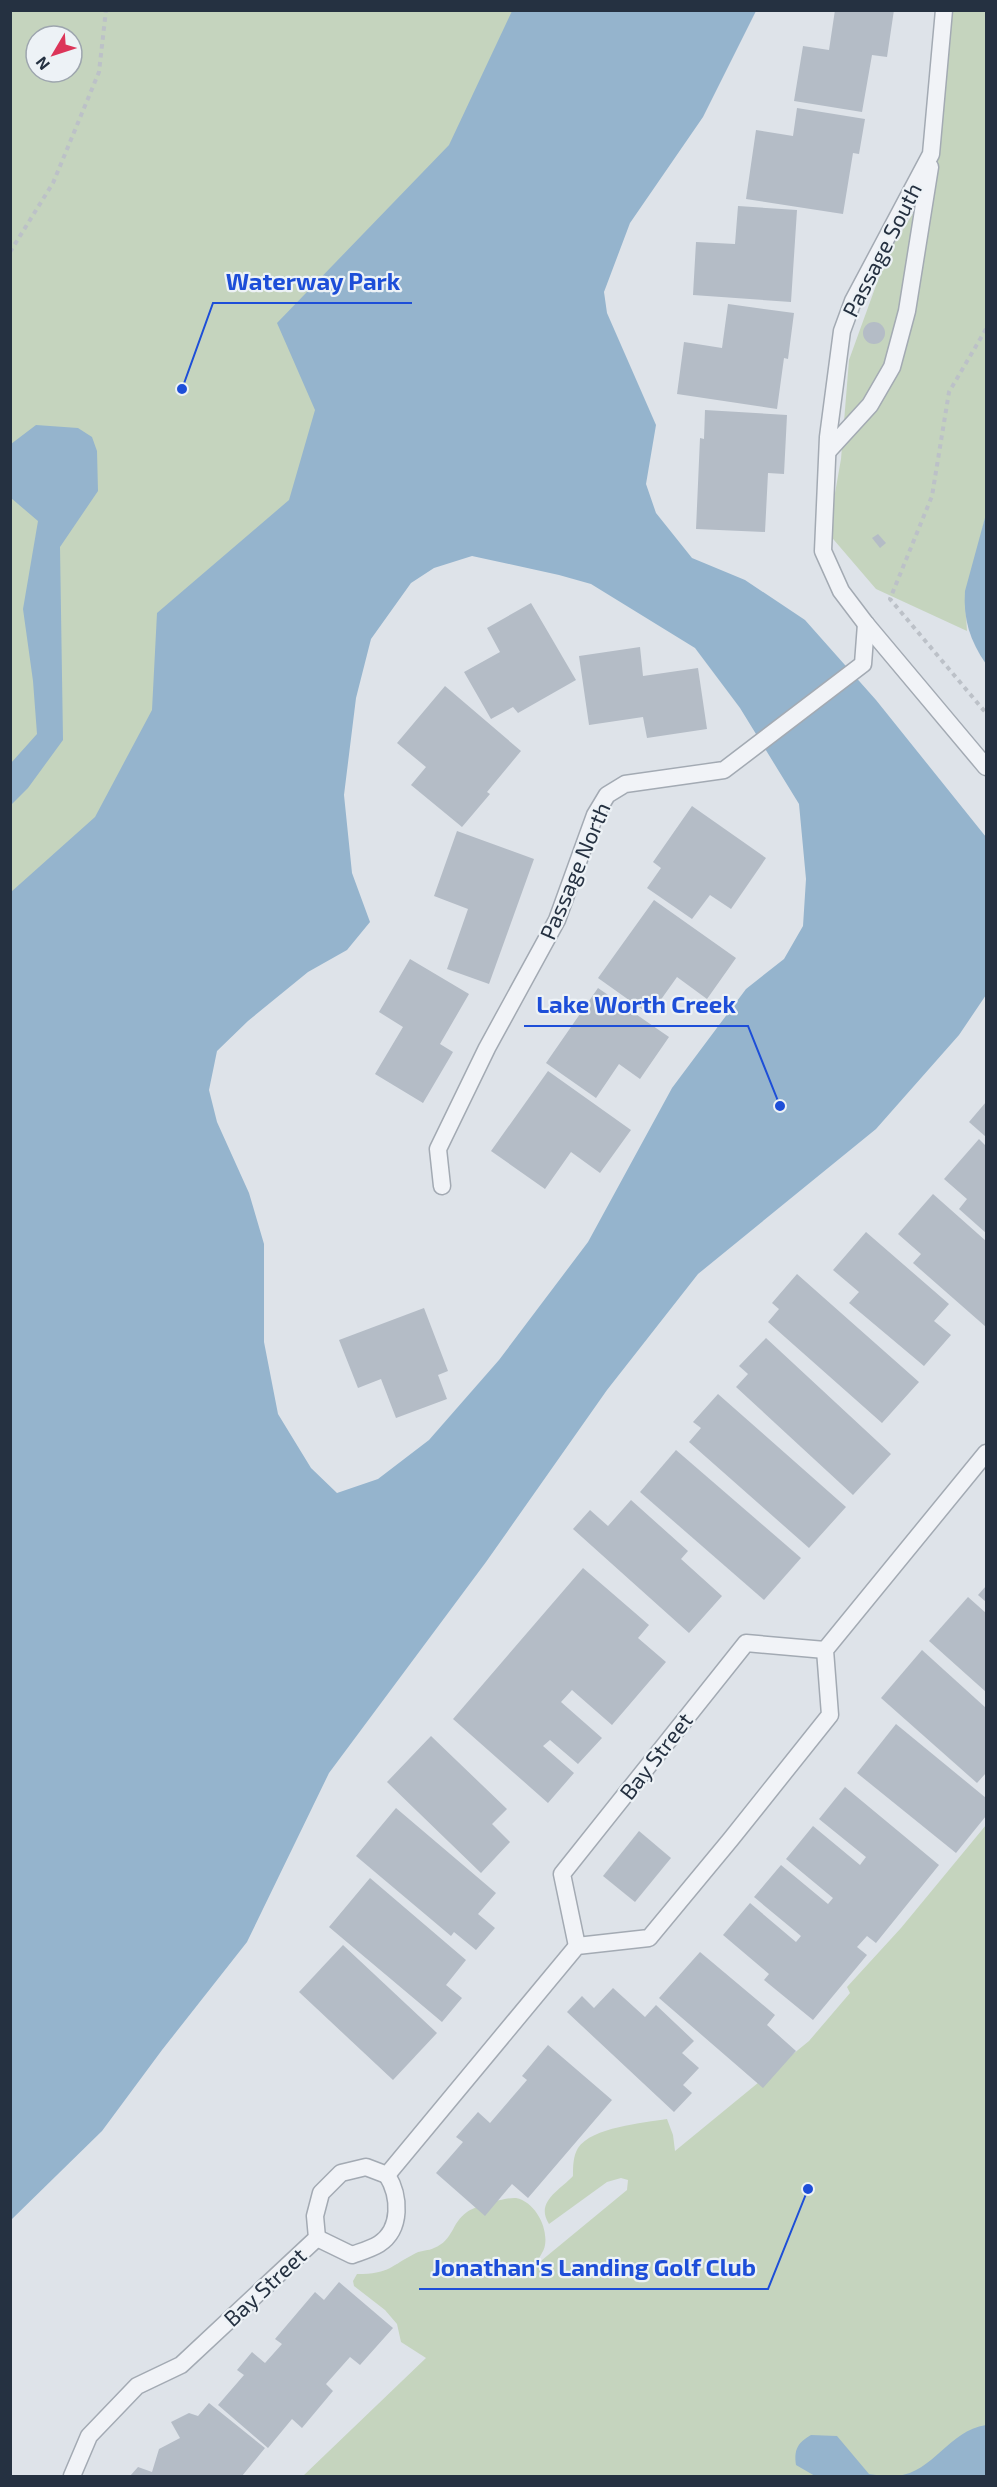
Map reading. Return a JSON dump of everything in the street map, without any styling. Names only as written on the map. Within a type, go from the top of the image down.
[{"type":"lane","name":"Passage South","points":[[944,10],[931,154],[846,316],[842,331],[828,451],[823,551],[841,591],[866,624],[987,767]]},
{"type":"lane","points":[[828,451],[870,405],[892,366],[908,312],[931,154]]},
{"type":"lane","name":"Passage North","points":[[442,1186],[438,1149],[486,1048],[557,920],[595,815],[607,795],[625,784],[724,770],[863,664],[866,624]]},
{"type":"lane","points":[[317,2238],[352,2255],[380,2244],[392,2230],[397,2207],[396,2189],[387,2175],[577,1946],[649,1938],[830,1715],[825,1650],[987,1453]]},
{"type":"lane","name":"Bay Street","points":[[577,1946],[562,1874],[746,1643],[825,1650]]},
{"type":"lane","name":"Bay Street","points":[[72,2476],[89,2436],[137,2386],[181,2365],[317,2238],[315,2216],[321,2193],[341,2173],[366,2167],[387,2175]]},
{"type":"path","points":[[10,252],[53,183],[99,72],[106,10]]},
{"type":"path","points":[[987,329],[949,392],[932,496],[890,599],[987,713]]},
{"type":"green space","points":[[11,11],[550,11],[292,535],[11,968]]},
{"type":"green space","points":[[951,11],[986,11],[986,514],[965,602],[967,631],[876,589],[828,533],[841,459],[849,360],[887,255],[922,199]]},
{"type":"green space","points":[[986,1825],[986,2476],[303,2476],[426,2358],[401,2342],[397,2324],[385,2310],[354,2286],[353,2281],[357,2274],[383,2271],[416,2253],[441,2245],[467,2212],[498,2200],[511,2198],[523,2200],[529,2204],[542,2223],[545,2245],[536,2265],[627,2190],[628,2180],[621,2178],[607,2182],[549,2224],[545,2216],[547,2203],[550,2197],[573,2176],[575,2154],[585,2141],[594,2135],[619,2127],[667,2119],[673,2135],[675,2151],[809,2041],[850,1993],[847,1987],[901,1928]]},
{"type":"water","points":[[512,11],[756,11],[703,117],[630,223],[604,292],[607,313],[656,425],[646,484],[656,513],[692,558],[745,580],[805,620],[876,700],[986,837],[986,995],[959,1035],[876,1129],[698,1274],[607,1390],[486,1562],[329,1773],[247,1942],[102,2131],[11,2220],[11,892],[95,817],[152,710],[157,613],[289,500],[315,410],[277,323],[449,145]],"holes":[[[472,556],[591,584],[695,648],[740,708],[799,804],[806,879],[803,926],[784,959],[746,989],[672,1088],[588,1242],[499,1360],[429,1440],[378,1479],[337,1493],[311,1468],[278,1414],[264,1342],[264,1244],[249,1193],[217,1122],[209,1090],[217,1051],[248,1021],[308,972],[347,950],[370,922],[352,873],[344,795],[356,698],[371,639],[411,583],[434,568]]]},
{"type":"water","points":[[36,425],[78,428],[92,437],[97,451],[98,491],[60,547],[63,740],[28,788],[11,805],[11,763],[37,734],[33,681],[23,609],[38,521],[11,498],[11,444]]},
{"type":"water","points":[[986,514],[986,664],[969,629],[965,611],[965,591]]},
{"type":"water","points":[[986,2425],[986,2476],[897,2476],[921,2467],[961,2435]]},
{"type":"water","points":[[811,2435],[837,2436],[869,2474],[883,2476],[815,2476],[796,2465],[798,2447]]},
{"type":"building","points":[[835,10],[894,10],[887,57],[872,55],[862,112],[794,101],[803,46],[829,50]]},
{"type":"building","points":[[797,108],[865,119],[859,154],[853,153],[843,214],[746,199],[756,130],[793,136]]},
{"type":"building","points":[[738,206],[797,210],[791,302],[693,295],[696,242],[735,244]]},
{"type":"building","points":[[728,304],[794,313],[788,359],[784,358],[777,409],[677,394],[684,342],[722,348]]},
{"type":"building","points":[[874,322],[882,325],[885,333],[882,341],[874,344],[866,341],[863,333],[866,325]]},
{"type":"building","points":[[705,410],[787,415],[784,474],[768,473],[765,532],[696,529],[700,438],[704,439]]},
{"type":"building","points":[[878,534],[886,543],[880,548],[872,538]]},
{"type":"building","points":[[531,603],[576,680],[518,713],[513,707],[491,719],[464,672],[500,652],[487,628]]},
{"type":"building","points":[[640,647],[643,676],[698,668],[707,729],[647,738],[643,717],[589,725],[579,656]]},
{"type":"building","points":[[445,686],[521,751],[487,792],[490,794],[462,827],[411,785],[426,767],[397,743]]},
{"type":"building","points":[[692,806],[766,858],[731,909],[710,895],[692,919],[647,888],[661,868],[653,862]]},
{"type":"building","points":[[457,831],[534,859],[489,984],[447,969],[468,909],[434,896]]},
{"type":"building","points":[[654,900],[736,958],[707,999],[677,977],[650,1015],[598,978]]},
{"type":"building","points":[[410,959],[469,994],[440,1044],[453,1052],[423,1103],[375,1074],[403,1027],[379,1012]]},
{"type":"building","points":[[598,988],[669,1037],[640,1079],[619,1064],[596,1098],[546,1063]]},
{"type":"building","points":[[548,1071],[631,1130],[600,1173],[571,1152],[545,1189],[491,1151]]},
{"type":"building","points":[[986,1102],[986,1137],[969,1122]]},
{"type":"building","points":[[979,1139],[986,1146],[986,1233],[959,1209],[967,1199],[944,1179]]},
{"type":"building","points":[[933,1194],[986,1241],[986,1327],[913,1263],[921,1254],[898,1234]]},
{"type":"building","points":[[866,1232],[949,1304],[934,1321],[951,1335],[924,1366],[849,1303],[859,1292],[833,1270]]},
{"type":"building","points":[[797,1274],[919,1382],[882,1423],[768,1322],[779,1309],[772,1303]]},
{"type":"building","points":[[424,1308],[448,1371],[438,1375],[447,1399],[396,1418],[381,1379],[358,1388],[339,1340]]},
{"type":"building","points":[[766,1338],[891,1454],[853,1495],[736,1387],[748,1374],[739,1366]]},
{"type":"building","points":[[718,1394],[846,1507],[809,1548],[689,1442],[701,1428],[693,1422]]},
{"type":"building","points":[[676,1450],[801,1558],[764,1600],[640,1492]]},
{"type":"building","points":[[631,1500],[688,1551],[681,1559],[722,1596],[689,1633],[573,1529],[590,1510],[608,1526]]},
{"type":"building","points":[[583,1568],[649,1625],[638,1638],[666,1662],[612,1725],[572,1690],[561,1702],[602,1738],[578,1764],[550,1740],[543,1746],[574,1773],[548,1803],[453,1719]]},
{"type":"building","points":[[986,1586],[986,1602],[978,1595]]},
{"type":"building","points":[[968,1597],[986,1613],[986,1692],[929,1641]]},
{"type":"building","points":[[922,1650],[986,1708],[986,1773],[977,1783],[881,1698]]},
{"type":"building","points":[[896,1724],[986,1798],[986,1816],[956,1853],[857,1773]]},
{"type":"building","points":[[431,1736],[507,1809],[492,1824],[510,1842],[481,1873],[387,1782]]},
{"type":"building","points":[[845,1787],[939,1865],[876,1943],[867,1936],[857,1947],[867,1955],[813,2020],[764,1980],[769,1974],[723,1935],[750,1903],[796,1942],[801,1936],[754,1897],[781,1865],[828,1904],[833,1898],[786,1859],[813,1826],[860,1865],[866,1857],[819,1819]]},
{"type":"building","points":[[396,1808],[496,1893],[478,1914],[495,1928],[476,1950],[454,1932],[451,1936],[356,1856]]},
{"type":"building","points":[[639,1831],[671,1858],[635,1902],[603,1876]]},
{"type":"building","points":[[370,1878],[466,1960],[446,1985],[462,1998],[442,2022],[329,1927]]},
{"type":"building","points":[[343,1945],[437,2033],[393,2080],[299,1992]]},
{"type":"building","points":[[700,1952],[775,2015],[767,2025],[796,2051],[763,2088],[659,1998]]},
{"type":"building","points":[[613,1988],[645,2017],[656,2005],[694,2041],[682,2053],[699,2068],[683,2085],[692,2093],[674,2112],[567,2012],[582,1996],[594,2008]]},
{"type":"building","points":[[548,2045],[612,2100],[528,2198],[512,2184],[485,2216],[436,2173],[463,2142],[456,2137],[478,2112],[490,2123],[527,2080],[522,2076]]},
{"type":"building","points":[[339,2282],[393,2328],[360,2365],[350,2357],[326,2384],[333,2391],[302,2428],[292,2419],[268,2448],[218,2405],[244,2375],[237,2370],[252,2352],[265,2363],[282,2344],[275,2339],[315,2292],[324,2300]]},
{"type":"building","points":[[209,2403],[265,2448],[242,2476],[130,2476],[138,2467],[152,2472],[159,2449],[180,2438],[171,2422],[189,2413],[198,2416]]},
{"type":"place","name":"Waterway Park","points":[[182,389]]},
{"type":"place","name":"Lake Worth Creek","points":[[780,1106]]},
{"type":"place","name":"Jonathan's Landing Golf Club","points":[[808,2189]]}]
